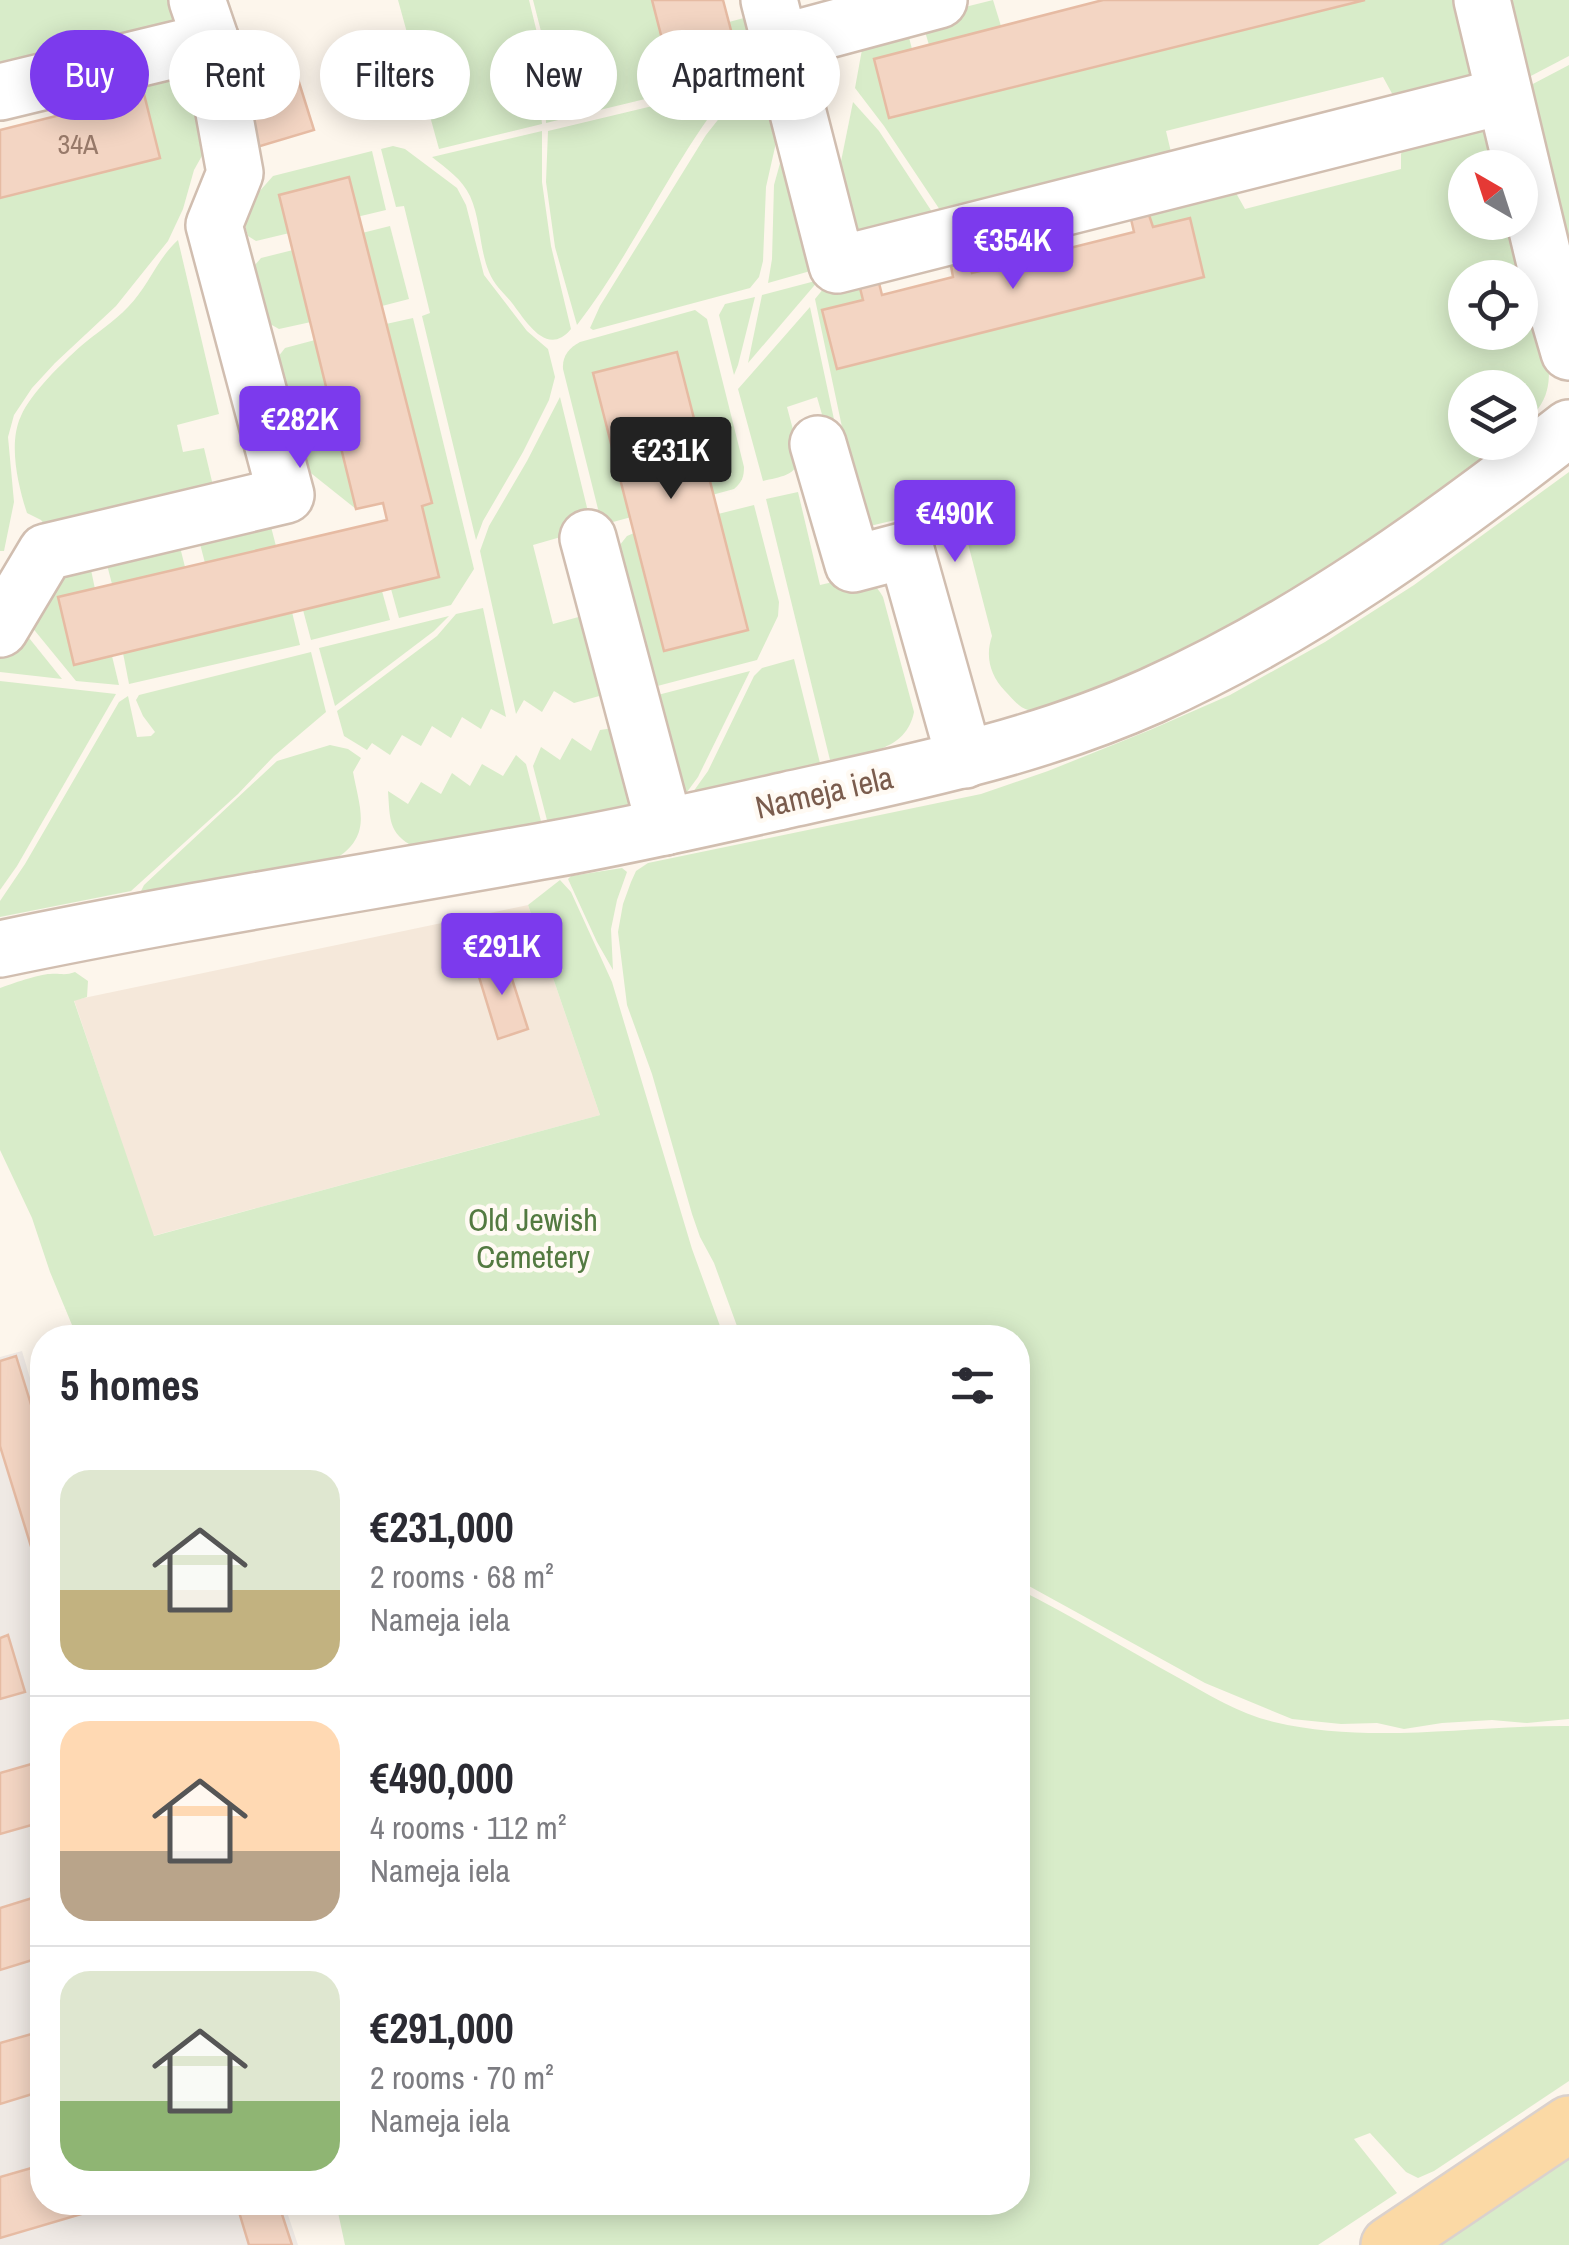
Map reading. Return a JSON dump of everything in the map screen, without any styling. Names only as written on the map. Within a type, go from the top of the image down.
[{"type":"main road","points":[[1389,2245],[1569,2124]]},
{"type":"street","points":[[939,0],[774,22],[837,265],[1504,96]]},
{"type":"street","points":[[1482,0],[1569,352]]},
{"type":"street","points":[[0,92],[204,20],[235,173],[214,225],[286,495],[46,552],[0,629]]},
{"type":"street","name":"Nameja iela","points":[[0,949],[665,827],[965,760],[1079,724],[1148,698],[1274,634],[1438,527],[1569,428]]},
{"type":"street","points":[[818,444],[853,564],[906,550],[965,760]]},
{"type":"street","points":[[588,538],[665,827]]},
{"type":"shaded area","points":[[528,905],[600,1115],[153,1236],[74,1000]]},
{"type":"shaded area","points":[[22,1351],[30,1378],[30,2215],[288,2215],[298,2245],[0,2245],[0,1357]]},
{"type":"green space","points":[[0,0],[177,0],[183,23],[149,34],[149,30],[30,30],[30,72],[0,82]]},
{"type":"green space","points":[[398,0],[529,0],[536,30],[490,30],[490,120],[542,120],[542,124],[439,149],[431,120],[470,120],[470,30],[406,30]]},
{"type":"green space","points":[[533,0],[652,0],[660,30],[637,30],[637,101],[617,106],[617,30],[541,30]]},
{"type":"green space","points":[[993,0],[1001,26],[929,45],[921,18]]},
{"type":"green space","points":[[1365,0],[1465,0],[1482,74],[1395,99],[1383,77],[1166,131],[1171,152],[946,219],[855,88],[865,33],[905,22],[912,49],[874,60],[889,118]]},
{"type":"green space","points":[[1503,0],[1569,0],[1569,56],[1527,78]]},
{"type":"green space","points":[[755,15],[759,30],[731,30],[729,22]]},
{"type":"green space","points":[[169,61],[169,120],[202,120],[208,145],[194,170],[183,209],[168,241],[116,306],[32,388],[14,415],[8,437],[14,502],[4,551],[0,551],[0,198],[159,158],[149,115],[149,66]]},
{"type":"green space","points":[[1569,65],[1569,299],[1529,86]]},
{"type":"green space","points":[[853,102],[879,131],[938,221],[847,243],[834,196]]},
{"type":"green space","points":[[637,110],[637,120],[707,120],[577,325],[555,247],[546,182],[548,131],[594,120],[617,120],[617,114]]},
{"type":"green space","points":[[718,120],[781,120],[766,187],[759,277],[750,288],[593,330],[590,328],[600,306]]},
{"type":"green space","points":[[1477,126],[1490,135],[1496,150],[1448,150],[1448,240],[1521,240],[1526,260],[1448,260],[1448,350],[1538,350],[1538,304],[1549,374],[1540,406],[1538,409],[1538,370],[1448,370],[1448,460],[1479,460],[1374,539],[1244,620],[1061,704],[1035,710],[1021,707],[992,672],[992,636],[958,505],[870,526],[829,439],[842,427],[815,299],[833,277],[856,272],[863,300],[822,310],[1204,277],[1190,218],[1153,227],[1145,198],[1231,190],[1245,209],[1401,169],[1404,146]]},
{"type":"green space","points":[[542,131],[542,182],[551,246],[571,329],[554,340],[530,327],[494,281],[470,196],[458,179],[432,157]]},
{"type":"green space","points":[[787,138],[821,268],[768,283],[774,185]]},
{"type":"green space","points":[[381,149],[405,149],[457,188],[466,205],[484,275],[527,331],[548,349],[555,377],[549,400],[476,540],[422,316],[430,313],[404,206],[396,207]]},
{"type":"green space","points":[[372,151],[386,210],[256,241],[248,236],[241,212],[273,176]]},
{"type":"green space","points":[[390,226],[409,299],[382,306],[362,233]]},
{"type":"green space","points":[[178,240],[219,414],[177,425],[183,452],[204,448],[215,494],[49,530],[41,520],[27,513],[20,490],[15,439],[21,416],[56,370],[135,299]]},
{"type":"green space","points":[[293,250],[311,322],[279,329],[270,324],[255,265],[261,258]]},
{"type":"green space","points":[[819,280],[748,363],[762,295]]},
{"type":"green space","points":[[755,297],[734,375],[719,315],[725,304]]},
{"type":"green space","points":[[810,307],[835,424],[827,432],[817,397],[787,407],[800,456],[798,463],[787,474],[763,481],[738,389]]},
{"type":"green space","points":[[695,310],[707,319],[744,467],[742,479],[734,489],[602,525],[563,369],[565,356],[580,342]]},
{"type":"green space","points":[[413,318],[474,569],[451,605],[399,618],[391,589],[439,577],[422,506],[431,503],[386,324]]},
{"type":"green space","points":[[315,340],[333,413],[304,420],[293,415],[278,357],[285,348]]},
{"type":"green space","points":[[560,397],[592,528],[533,545],[553,624],[593,613],[603,695],[574,703],[554,691],[542,712],[524,700],[516,714],[480,551],[489,526]]},
{"type":"green space","points":[[337,429],[356,509],[307,470],[301,447],[308,437]]},
{"type":"green space","points":[[1569,472],[1569,1719],[1442,1723],[1404,1729],[1377,1723],[1292,1719],[1205,1683],[1030,1587],[1030,1325],[737,1325],[692,1214],[652,1074],[627,1005],[618,932],[623,904],[636,871],[648,863],[981,794],[1048,771],[1230,695],[1325,642],[1414,585]]},
{"type":"green space","points":[[798,492],[820,585],[863,580],[883,597],[914,712],[909,725],[893,743],[830,760],[766,499]]},
{"type":"green space","points":[[754,505],[779,602],[778,616],[757,660],[642,690],[615,551],[634,533],[665,651],[747,630],[718,514]]},
{"type":"green space","points":[[270,523],[276,546],[205,563],[199,540]]},
{"type":"green space","points":[[179,543],[185,567],[112,584],[106,561]]},
{"type":"green space","points":[[90,565],[95,589],[74,665],[112,656],[119,685],[76,681],[22,615],[40,584]]},
{"type":"green space","points":[[382,591],[390,620],[311,640],[303,610]]},
{"type":"green space","points":[[483,608],[506,717],[491,709],[481,729],[462,717],[451,738],[432,726],[421,746],[402,735],[390,755],[372,743],[367,750],[344,736],[337,711],[437,636],[456,614]]},
{"type":"green space","points":[[292,612],[300,645],[129,684],[123,653]]},
{"type":"green space","points":[[449,616],[434,631],[335,706],[319,648]]},
{"type":"green space","points":[[17,623],[62,679],[0,672],[0,652]]},
{"type":"green space","points":[[311,652],[326,712],[131,891],[0,917],[0,901],[119,702],[128,696],[137,737],[151,736],[155,732],[136,700],[139,695]]},
{"type":"green space","points":[[794,659],[820,763],[693,792],[708,771],[754,676],[762,668]]},
{"type":"green space","points":[[750,671],[698,777],[687,792],[679,792],[650,697]]},
{"type":"green space","points":[[0,681],[116,694],[0,890]]},
{"type":"green space","points":[[613,728],[632,804],[548,824],[533,766],[541,747],[560,760],[572,738],[591,751],[600,730]]},
{"type":"green space","points":[[330,745],[348,749],[361,758],[353,772],[361,821],[359,832],[346,851],[334,860],[142,893],[144,885],[277,761]]},
{"type":"green space","points":[[516,755],[526,764],[542,825],[414,847],[395,831],[388,791],[408,804],[421,782],[441,794],[452,773],[470,786],[482,764],[503,776]]},
{"type":"green space","points":[[622,868],[627,872],[611,929],[613,970],[568,879]]},
{"type":"green space","name":"Old Jewish Cemetery","points":[[560,880],[571,892],[612,982],[692,1249],[720,1325],[72,1325],[32,1218],[0,1150],[0,988],[39,976],[75,972],[88,981],[87,997],[74,1001],[154,1236],[600,1115],[528,905]]},
{"type":"green space","points":[[1030,1595],[1212,1697],[1274,1722],[1311,1729],[1384,1733],[1569,1726],[1569,2081],[1418,2178],[1406,2172],[1370,2133],[1354,2139],[1397,2193],[1318,2245],[345,2245],[339,2215],[1030,2215]]},
{"type":"green space","points":[[1569,2124],[1569,2245],[1389,2245]]},
{"type":"building","points":[[652,0],[723,0],[731,30],[660,30]]},
{"type":"building","points":[[1103,0],[1365,0],[889,118],[874,59]]},
{"type":"building","points":[[300,86],[314,130],[257,147],[248,120],[300,120]]},
{"type":"building","points":[[149,114],[160,158],[0,198],[0,130],[40,120],[149,120]]},
{"type":"building","points":[[349,177],[432,503],[422,506],[439,577],[74,665],[58,597],[387,520],[383,503],[356,509],[279,195]]},
{"type":"building","points":[[1149,215],[1153,227],[1190,218],[1204,277],[837,369],[822,310],[863,300],[860,288],[879,283],[882,295],[953,277],[951,266],[969,261],[972,273],[1043,255],[1040,242],[1059,237],[1062,250],[1134,232],[1131,219]]},
{"type":"building","points":[[677,352],[748,630],[664,651],[593,373]]},
{"type":"building","points":[[505,957],[528,1029],[498,1039],[476,967]]},
{"type":"building","points":[[16,1356],[30,1401],[30,1543],[0,1446],[0,1361]]},
{"type":"building","points":[[8,1635],[25,1692],[0,1699],[0,1638]]},
{"type":"building","points":[[30,1764],[30,1825],[0,1834],[0,1773]]},
{"type":"building","points":[[30,1899],[30,1961],[0,1970],[0,1908]]},
{"type":"building","points":[[30,2034],[30,2095],[0,2104],[0,2043]]},
{"type":"building","points":[[30,2168],[30,2215],[78,2215],[0,2238],[0,2177]]},
{"type":"building","points":[[240,2215],[282,2215],[292,2245],[249,2245]]}]
